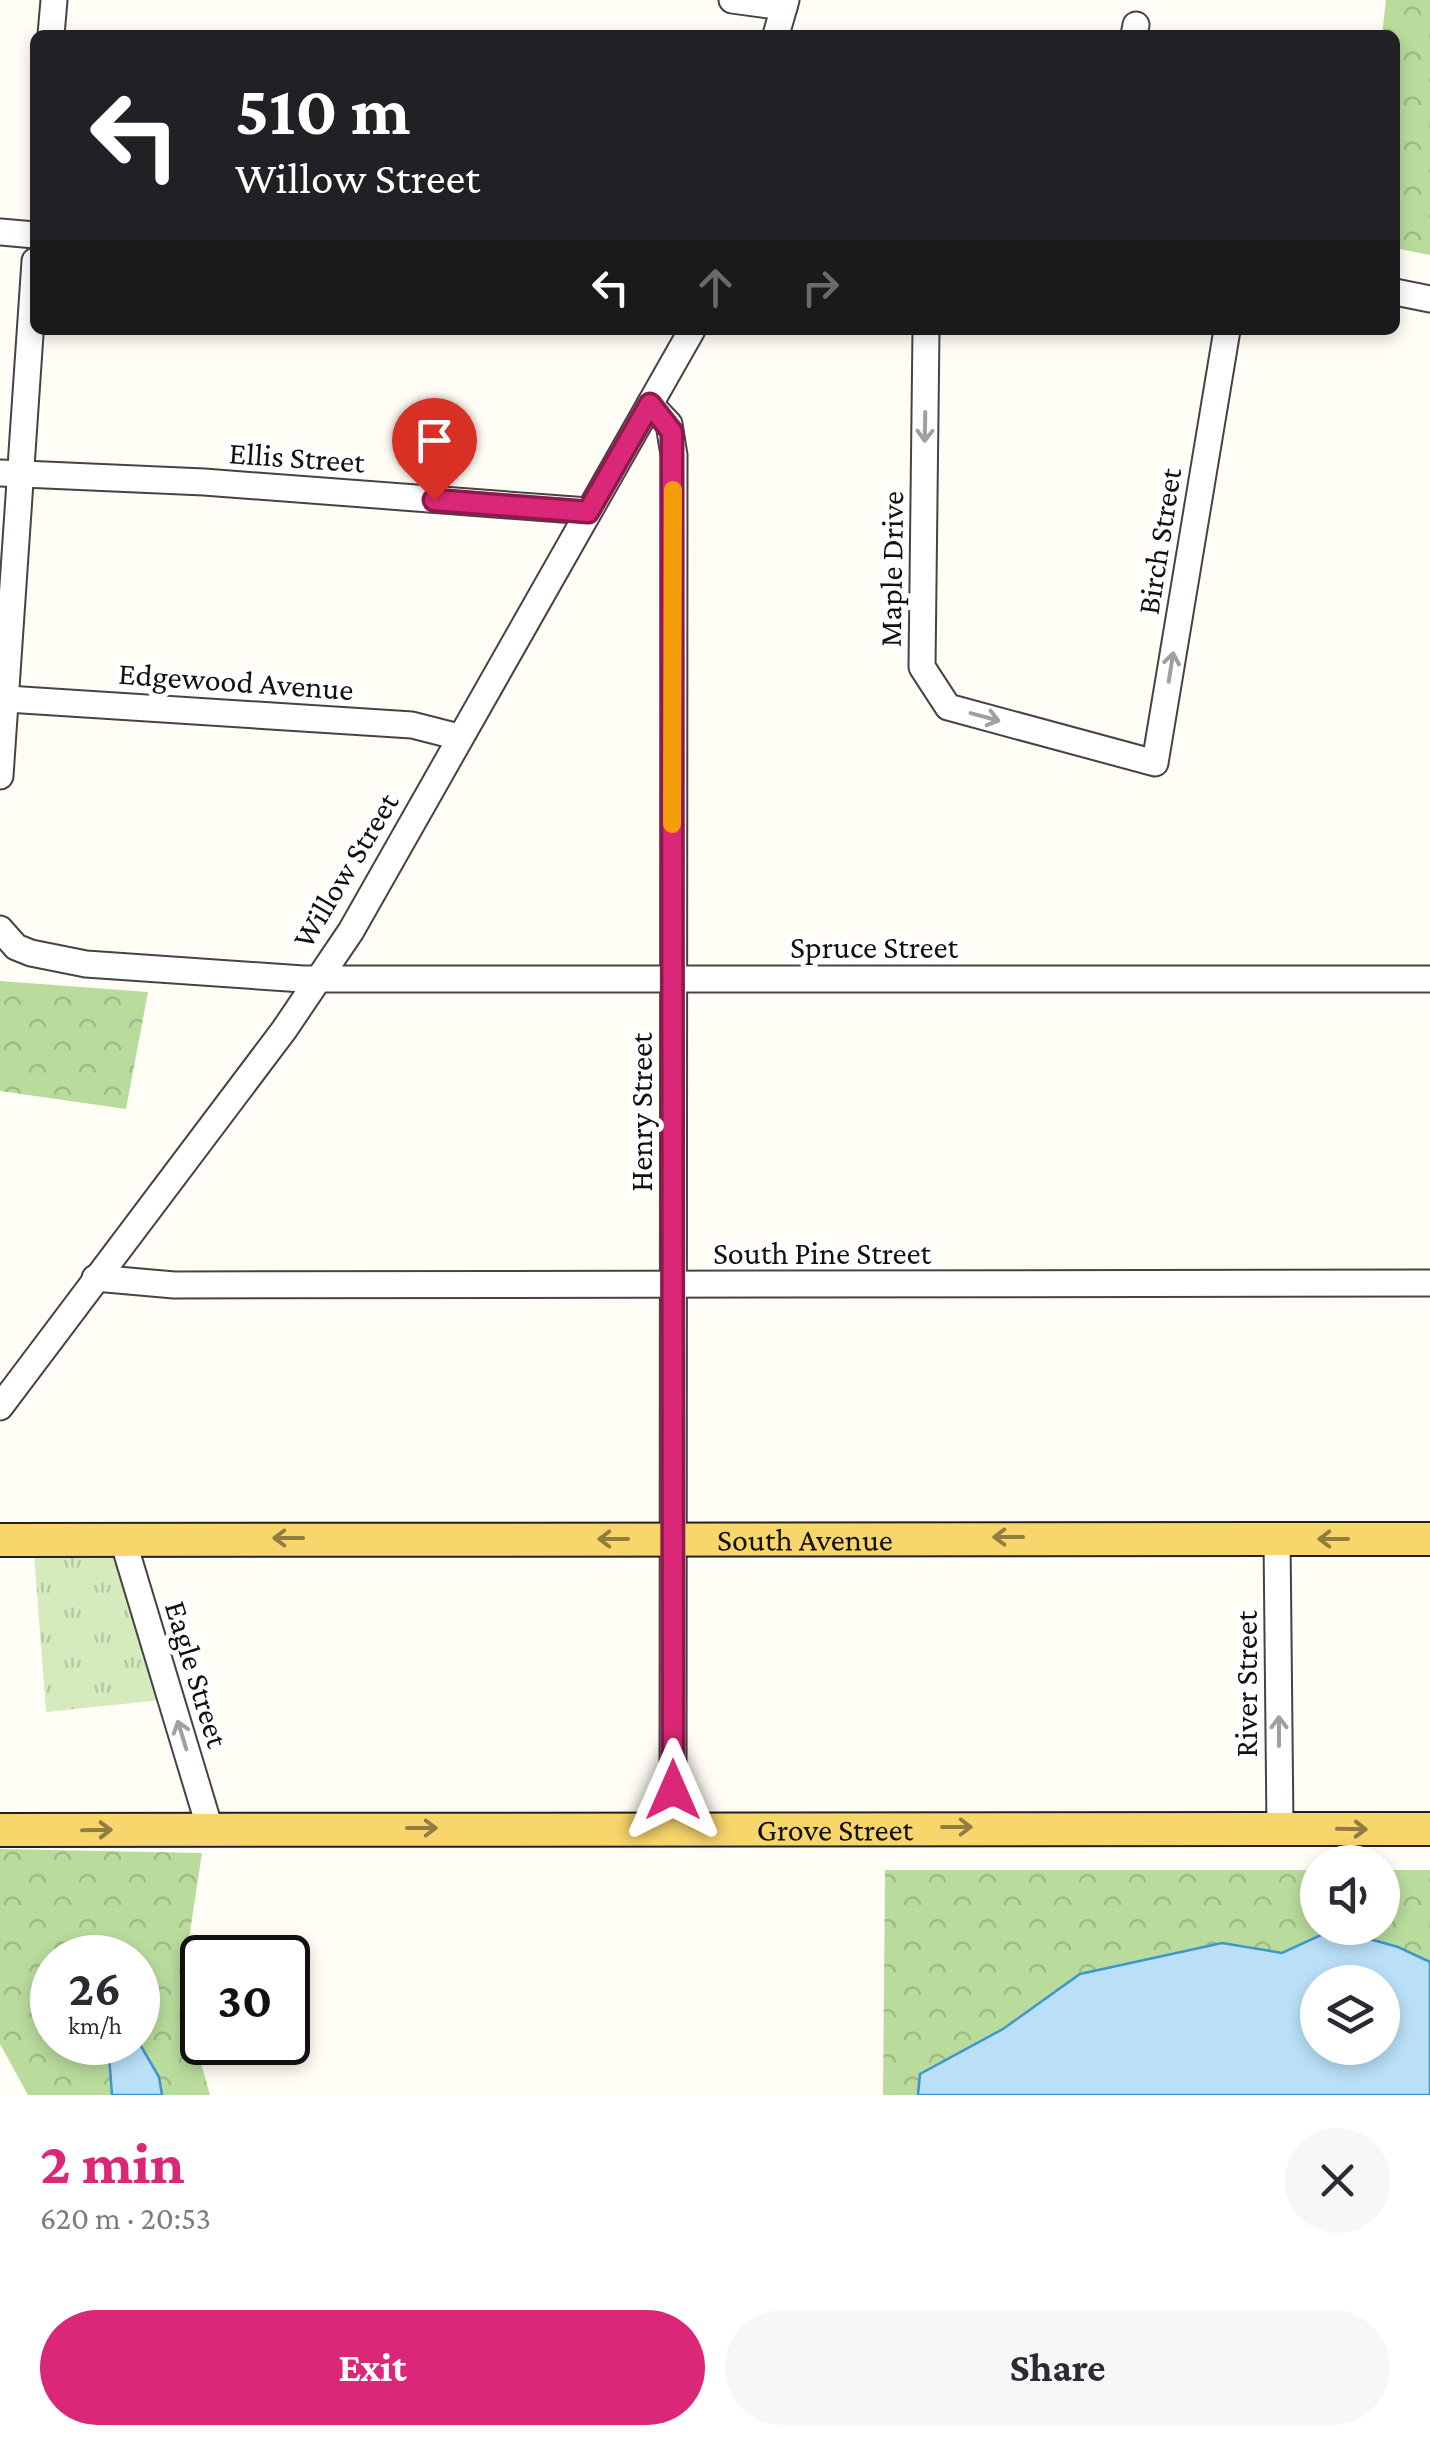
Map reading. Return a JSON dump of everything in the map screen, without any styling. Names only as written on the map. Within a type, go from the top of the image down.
[{"type":"main road","name":"South Avenue","points":[[0,1540],[1430,1539]]},
{"type":"main road","name":"Grove Street","points":[[0,1830],[1430,1828]]},
{"type":"street","points":[[51,30],[54,0]]},
{"type":"street","points":[[732,0],[785,4],[777,30]]},
{"type":"street","points":[[0,232],[30,234]]},
{"type":"street","points":[[1400,293],[1430,299]]},
{"type":"street","points":[[0,776],[7,700],[11,474],[30,305]]},
{"type":"street","name":"Willow Street","points":[[0,1407],[351,932],[689,335]]},
{"type":"street","name":"Maple Drive","points":[[926,335],[922,667],[948,707],[1155,763]]},
{"type":"street","name":"Birch Street","points":[[1155,763],[1226,335]]},
{"type":"street","name":"Henry Street","points":[[650,404],[668,424],[674,455],[673,1828]]},
{"type":"street","name":"Ellis Street","points":[[11,474],[204,482],[588,512]]},
{"type":"street","name":"Edgewood Avenue","points":[[7,700],[412,725],[460,737]]},
{"type":"street","name":"Spruce Street","points":[[2,933],[31,954],[86,964],[319,979],[1430,979]]},
{"type":"street","name":"South Pine Street","points":[[96,1278],[174,1286],[1430,1283]]},
{"type":"street","name":"Eagle Street","points":[[122,1538],[210,1829]]},
{"type":"street","name":"River Street","points":[[1278,1539],[1280,1828]]},
{"type":"green space","points":[[1386,0],[1430,0],[1430,255],[1400,249],[1400,30],[1383,30]]},
{"type":"green space","points":[[0,981],[148,992],[126,1109],[0,1091]]},
{"type":"green space","points":[[122,1537],[171,1699],[46,1712],[33,1539]]},
{"type":"green space","points":[[0,1849],[202,1853],[190,1935],[180,1935],[180,2065],[202,2065],[210,2095],[162,2095],[152,2065],[160,2065],[160,1935],[30,1935],[30,2065],[110,2065],[112,2095],[28,2095],[0,2044]]},
{"type":"green space","points":[[885,1870],[1300,1870],[1300,1945],[1282,1953],[1222,1943],[1080,1974],[1003,2029],[921,2074],[918,2095],[883,2095]]},
{"type":"green space","points":[[1400,1870],[1430,1870],[1430,1962],[1391,1945],[1400,1945]]},
{"type":"water","points":[[1222,1943],[1282,1953],[1300,1945],[1391,1945],[1430,1962],[1430,2095],[918,2095],[920,2074],[1003,2029],[1080,1974]]},
{"type":"water","points":[[110,2065],[152,2065],[159,2077],[162,2095],[112,2095]]},
{"type":"slow traffic","points":[[672,824],[673,490]]},
{"type":"route","points":[[434,500],[588,512],[650,404],[672,432],[673,1790]]}]
